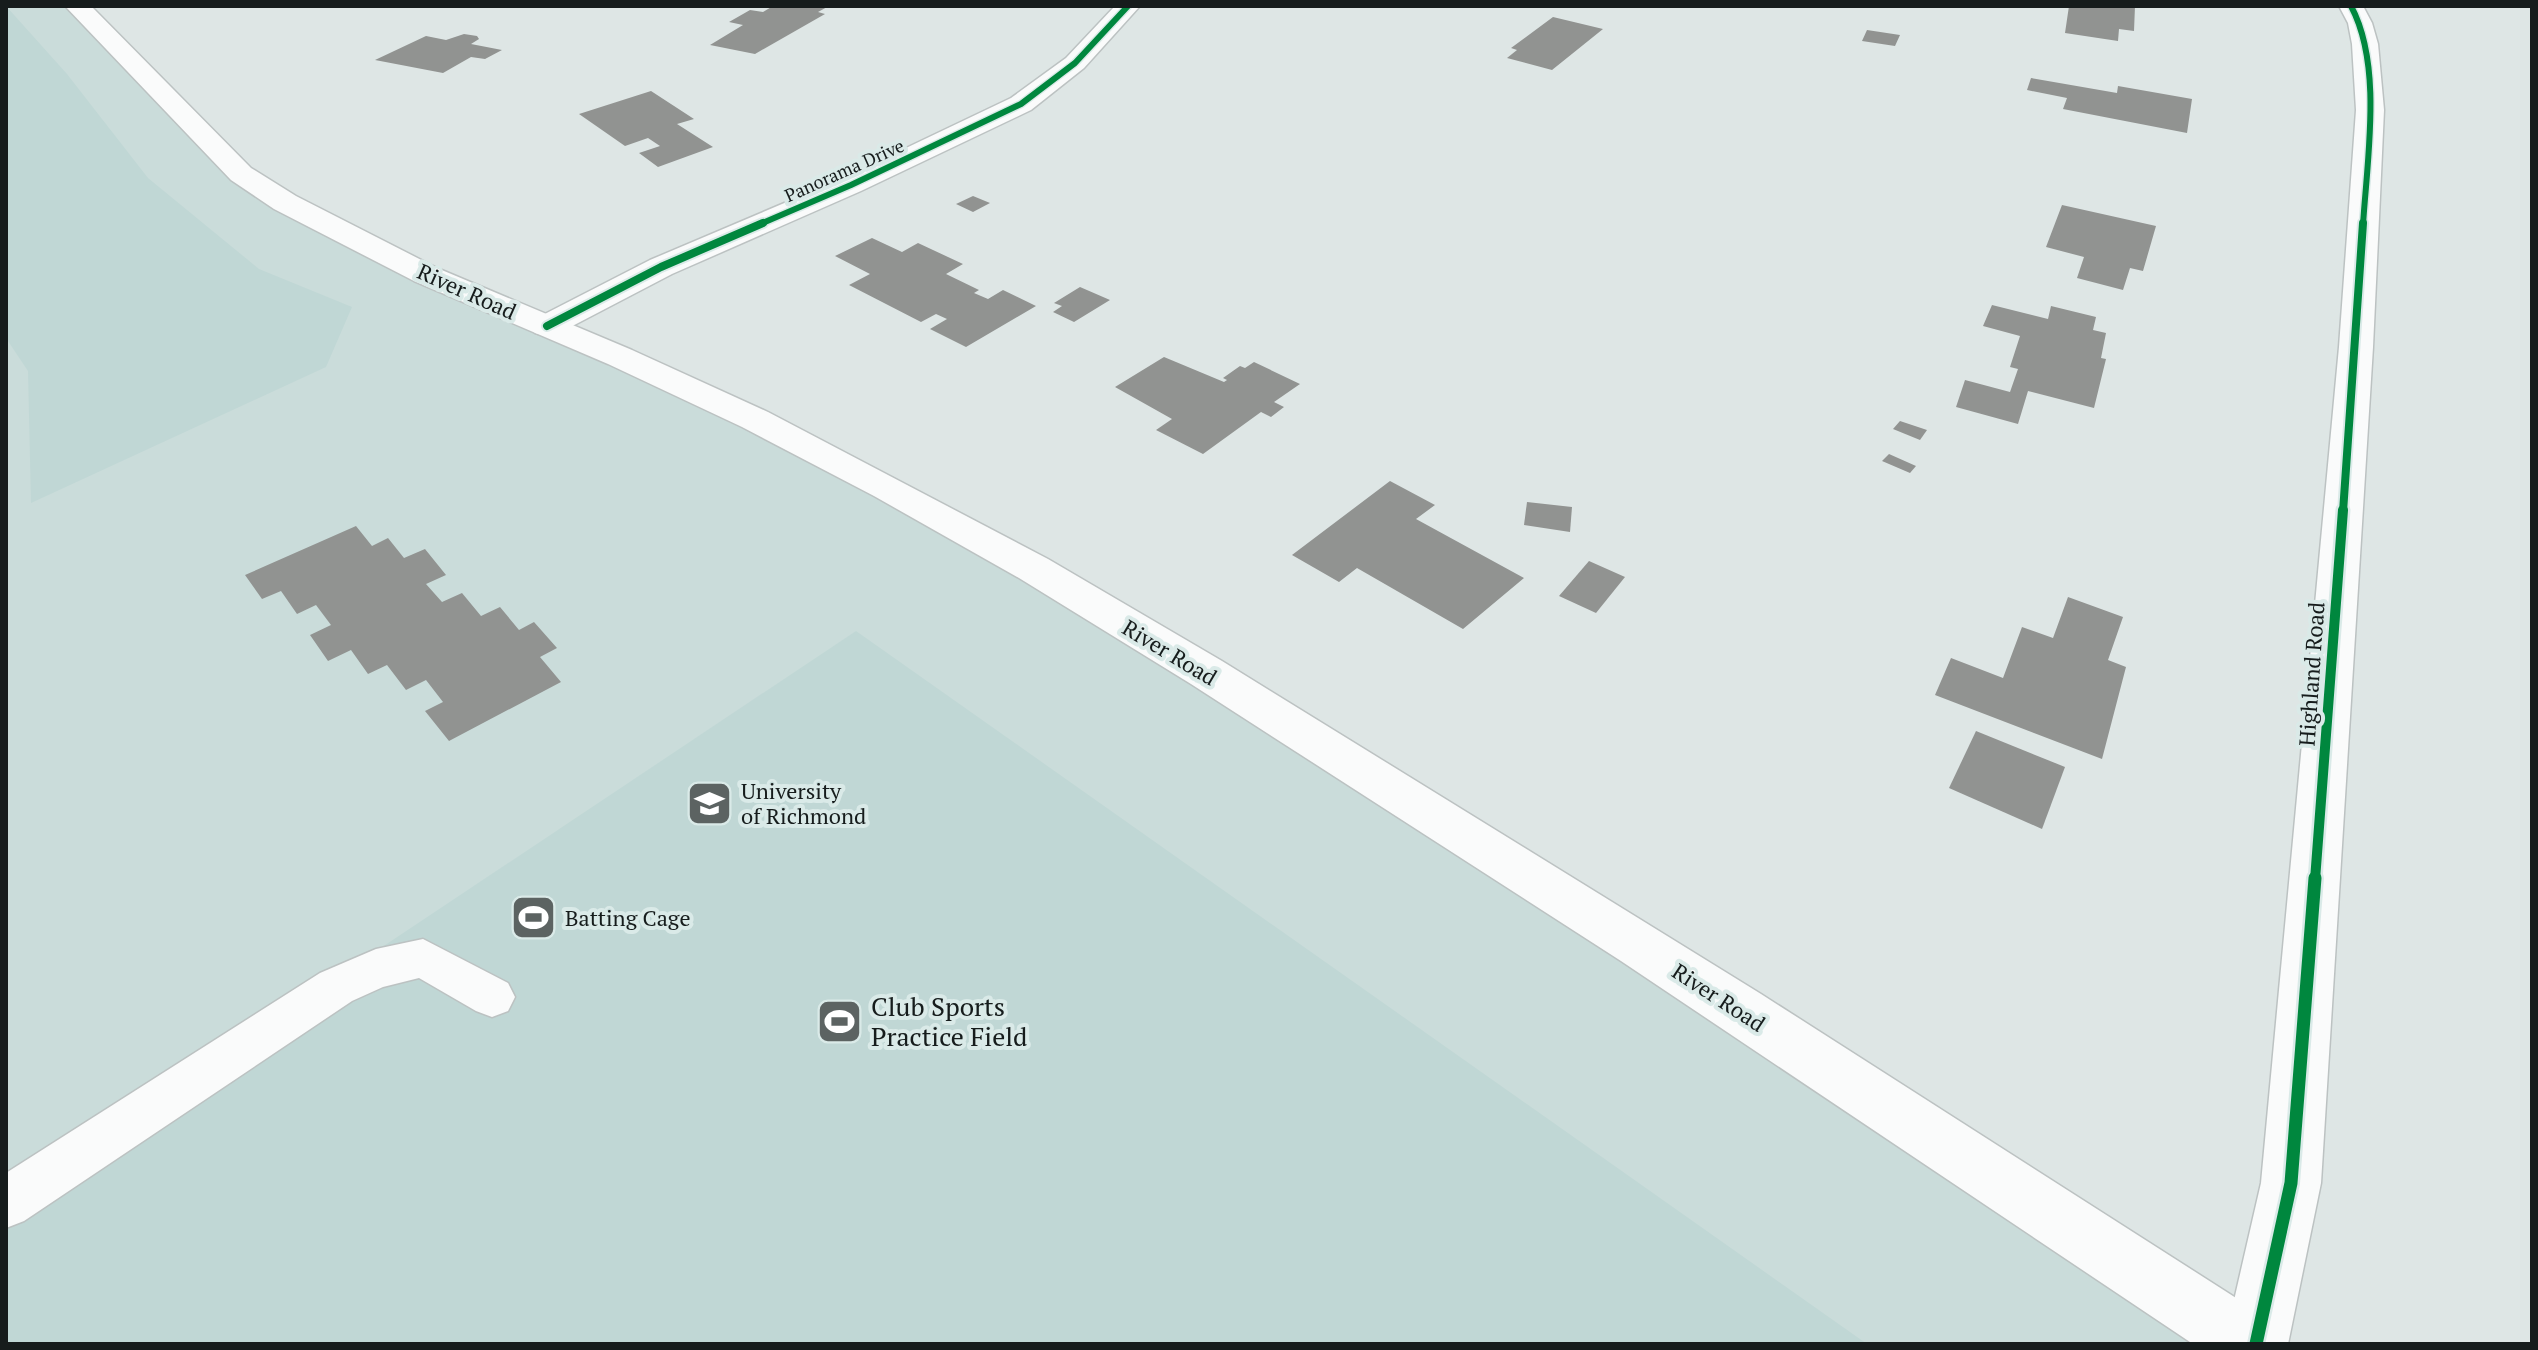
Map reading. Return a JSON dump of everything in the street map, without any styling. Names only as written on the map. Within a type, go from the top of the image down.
[{"type":"street","name":"River Road","points":[[77,6],[241,174],[272,196],[334,232],[794,438],[1005,552],[1627,937],[2077,1228],[2249,1344]]},
{"type":"street","name":"Panorama Drive","points":[[547,326],[661,267],[851,185],[1021,104],[1075,63],[1128,6]]},
{"type":"street","name":"Highland Road","points":[[2256,1344],[2291,1183],[2356,347],[2370,110],[2365,44],[2360,23],[2351,6]]},
{"type":"lane","points":[[6,1203],[336,987],[376,969],[423,958],[492,997]]},
{"type":"shaded area","name":"University of Richmond","points":[[6,6],[77,6],[241,174],[978,537],[2249,1344],[6,1344]]},
{"type":"shaded area","points":[[6,6],[67,74],[148,178],[259,269],[352,307],[326,367],[31,503],[28,371],[6,338]]},
{"type":"shaded area","name":"Club Sports Practice Field","points":[[856,631],[1867,1344],[6,1344],[6,1198]]},
{"type":"building","points":[[773,6],[829,6],[818,12],[825,14],[755,54],[710,45],[743,25],[729,22],[750,10],[763,12]]},
{"type":"building","points":[[2069,6],[2135,6],[2134,31],[2119,29],[2118,41],[2065,33]]},
{"type":"building","points":[[1553,17],[1603,29],[1552,70],[1507,58],[1517,50],[1511,48]]},
{"type":"building","points":[[1867,30],[1900,35],[1895,46],[1862,41]]},
{"type":"building","points":[[464,34],[477,36],[479,39],[471,44],[502,50],[485,59],[471,57],[443,73],[375,60],[426,36],[446,40]]},
{"type":"building","points":[[2031,78],[2117,93],[2118,86],[2192,99],[2187,133],[2063,109],[2067,98],[2027,90]]},
{"type":"building","points":[[651,91],[694,119],[677,124],[713,147],[658,167],[639,153],[660,146],[648,138],[625,146],[579,114]]},
{"type":"building","points":[[973,196],[990,203],[973,212],[956,204]]},
{"type":"building","points":[[2062,205],[2156,226],[2143,271],[2130,268],[2123,290],[2077,278],[2084,257],[2046,247]]},
{"type":"building","points":[[872,238],[902,252],[918,243],[963,264],[946,274],[979,290],[974,293],[988,299],[1003,290],[1036,306],[966,347],[930,329],[947,319],[936,314],[921,322],[849,285],[870,274],[835,256]]},
{"type":"building","points":[[1080,287],[1110,300],[1074,322],[1053,312],[1062,306],[1054,303]]},
{"type":"building","points":[[1992,305],[2048,319],[2051,306],[2096,317],[2093,330],[2106,333],[2101,358],[2106,359],[2094,408],[2028,391],[2018,424],[1956,407],[1965,380],[2010,392],[2018,369],[2010,367],[2020,336],[1983,326]]},
{"type":"building","points":[[1164,357],[1224,382],[1227,380],[1223,378],[1240,366],[1245,368],[1254,362],[1300,384],[1274,402],[1284,407],[1271,417],[1261,412],[1203,454],[1156,430],[1172,419],[1115,387]]},
{"type":"building","points":[[1900,421],[1927,430],[1920,440],[1893,429]]},
{"type":"building","points":[[1889,454],[1916,466],[1910,473],[1882,461]]},
{"type":"building","points":[[1390,481],[1435,505],[1416,519],[1524,578],[1463,629],[1357,568],[1339,582],[1292,555]]},
{"type":"building","points":[[1527,502],[1572,507],[1570,532],[1524,525]]},
{"type":"building","points":[[356,526],[372,546],[388,538],[404,558],[425,549],[446,575],[426,584],[442,602],[462,593],[481,616],[500,607],[519,630],[534,622],[557,648],[540,657],[561,682],[449,741],[425,711],[443,702],[426,680],[406,690],[387,665],[368,674],[351,650],[328,661],[310,635],[331,625],[316,605],[297,614],[281,591],[262,599],[245,575]]},
{"type":"building","points":[[1589,561],[1625,577],[1596,613],[1559,596]]},
{"type":"building","points":[[2068,597],[2123,617],[2108,660],[2126,667],[2102,759],[1935,695],[1951,658],[2003,678],[2022,627],[2053,638]]},
{"type":"building","points":[[1976,731],[2065,767],[2042,829],[1949,788]]},
{"type":"cycle path","points":[[547,326],[661,267],[851,185],[1021,104],[1075,63],[1128,6]]},
{"type":"cycle path","points":[[2256,1344],[2291,1183],[2356,347],[2370,110],[2365,44],[2360,23],[2351,6]]},
{"type":"place","name":"University of Richmond","points":[[710,803]]},
{"type":"place","name":"Batting Cage","points":[[534,917]]},
{"type":"place","name":"Club Sports Practice Field","points":[[840,1021]]}]
